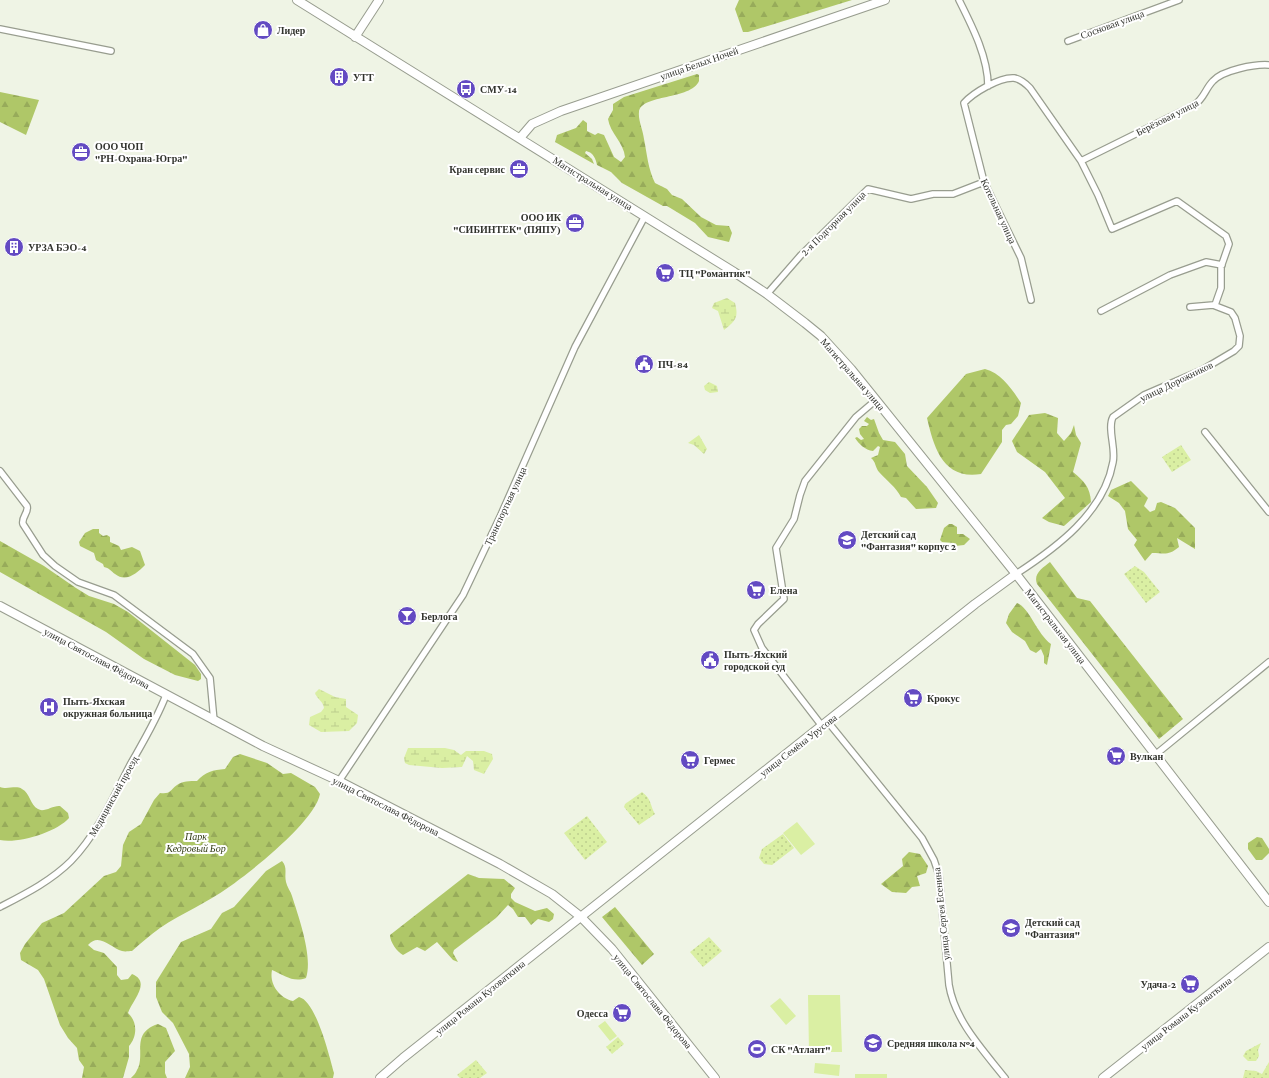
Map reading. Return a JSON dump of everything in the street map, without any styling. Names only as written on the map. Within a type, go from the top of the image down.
[{"type":"street","name":"Магистральная улица","points":[[297,0],[645,216],[767,294],[820,336],[876,400],[1016,574],[1269,902]]},
{"type":"street","points":[[355,36],[379,0]]},
{"type":"street","name":"улица Белых Ночей","points":[[520,138],[532,124],[561,111],[885,0]]},
{"type":"street","points":[[959,0],[983,56],[988,74],[988,86]]},
{"type":"street","name":"Сосновая улица","points":[[1068,41],[1179,0]]},
{"type":"street","points":[[0,29],[111,51]]},
{"type":"street","name":"Берёзовая улица","points":[[1081,161],[1194,105],[1201,100],[1211,83],[1218,77],[1251,66],[1269,65]]},
{"type":"street","name":"Котельная улица","points":[[1031,300],[1021,258],[984,182],[964,103],[975,93],[988,86],[1012,78],[1026,84],[1081,161],[1098,195],[1112,229],[1174,202],[1181,202],[1226,236],[1228,244],[1222,265]]},
{"type":"street","name":"2-я Подгорная улица","points":[[767,294],[801,255],[868,188],[910,198],[933,194],[953,194],[984,182]]},
{"type":"street","name":"Транспортная улица","points":[[339,781],[463,595],[503,511],[575,347],[645,216]]},
{"type":"street","points":[[1101,311],[1170,275],[1206,262],[1222,265],[1221,288],[1215,305],[1198,305],[1190,307]]},
{"type":"street","name":"улица Дорожников","points":[[1016,574],[1050,551],[1080,523],[1096,504],[1105,488],[1113,465],[1115,449],[1111,427],[1113,417],[1144,395],[1202,370],[1234,351],[1239,346],[1240,336],[1233,315],[1228,310],[1215,305]]},
{"type":"street","name":"улица Сергея Есенина","points":[[876,400],[856,417],[803,485],[794,519],[776,548],[784,599],[758,624],[754,630],[766,654],[922,838],[934,860],[940,884],[949,985],[953,1002],[970,1033],[1005,1078]]},
{"type":"street","points":[[1205,432],[1269,512]]},
{"type":"street","points":[[0,471],[27,506],[28,510],[23,518],[23,524],[43,554],[55,566],[78,582],[114,595],[193,654],[210,678],[214,720]]},
{"type":"street","name":"улица Семёна Урусова","points":[[580,917],[975,604],[1016,574]]},
{"type":"street","name":"улица Святослава Фёдорова","points":[[0,606],[263,746],[339,781],[540,887],[580,917],[616,954],[715,1078]]},
{"type":"street","points":[[1155,755],[1269,662]]},
{"type":"street","name":"Медицинский проезд","points":[[0,907],[31,891],[52,876],[71,860],[86,844],[105,813],[166,695]]},
{"type":"street","name":"улица Романа Кузоваткина","points":[[380,1078],[580,917]]},
{"type":"street","name":"улица Романа Кузоваткина","points":[[1103,1078],[1269,947]]},
{"type":"green space","points":[[739,0],[852,0],[748,32],[743,32],[735,9]]},
{"type":"green space","points":[[697,74],[699,75],[699,81],[694,87],[687,91],[648,102],[642,106],[639,112],[639,118],[649,167],[655,183],[667,189],[672,195],[682,199],[701,217],[716,225],[729,226],[732,233],[729,242],[708,237],[695,223],[667,206],[663,206],[622,183],[611,172],[597,165],[595,158],[591,153],[586,151],[585,153],[592,159],[594,164],[555,142],[557,135],[576,128],[583,120],[587,123],[587,131],[595,135],[598,133],[604,135],[614,157],[621,162],[625,157],[624,152],[611,129],[608,119],[613,110],[613,104],[624,97]]},
{"type":"green space","points":[[0,92],[39,100],[26,135],[0,122]]},
{"type":"green space","points":[[727,298],[735,303],[737,312],[735,319],[724,330],[718,311],[712,308],[714,303]]},
{"type":"green space","points":[[985,369],[1001,378],[1010,387],[1021,403],[1018,416],[1011,424],[1006,425],[1002,430],[1002,442],[981,474],[968,475],[949,467],[942,460],[933,440],[927,418],[966,374]]},
{"type":"green space","points":[[709,382],[717,386],[718,392],[710,393],[705,390],[704,386]]},
{"type":"green space","points":[[1045,413],[1058,418],[1057,433],[1064,441],[1071,433],[1074,425],[1076,435],[1081,443],[1073,472],[1088,488],[1091,502],[1064,526],[1049,522],[1042,518],[1065,498],[1045,472],[1017,452],[1012,441],[1029,415]]},
{"type":"green space","points":[[867,417],[871,420],[874,419],[883,440],[895,442],[905,454],[907,466],[927,487],[938,503],[936,508],[916,509],[906,498],[901,497],[894,487],[879,472],[871,458],[878,455],[880,447],[878,446],[873,451],[867,449],[855,438],[857,437],[861,440],[864,439],[860,434],[859,429],[862,426],[867,426],[869,424],[864,421]]},
{"type":"green space","points":[[699,435],[707,449],[704,454],[694,445],[688,443]]},
{"type":"green space","points":[[1181,445],[1191,460],[1172,472],[1162,457]]},
{"type":"green space","points":[[1131,481],[1148,498],[1144,506],[1150,512],[1155,510],[1157,503],[1161,502],[1175,508],[1195,528],[1195,549],[1177,538],[1179,547],[1175,550],[1166,553],[1152,553],[1145,561],[1134,545],[1137,540],[1128,529],[1125,511],[1119,503],[1108,496],[1111,490]]},
{"type":"green space","points":[[949,524],[957,527],[957,534],[963,534],[970,539],[964,545],[955,546],[954,543],[942,542],[940,540],[944,528]]},
{"type":"green space","points":[[93,529],[99,529],[99,533],[103,536],[107,535],[110,537],[110,542],[119,546],[121,550],[132,547],[140,551],[145,565],[135,574],[123,578],[104,567],[103,564],[96,560],[94,553],[80,546],[79,542],[85,533]]},
{"type":"green space","points":[[0,541],[44,566],[89,596],[114,604],[128,612],[195,665],[201,674],[201,679],[198,681],[175,675],[144,659],[106,632],[0,572]]},
{"type":"green space","points":[[1050,562],[1077,598],[1090,601],[1183,719],[1159,739],[1037,584],[1036,577]]},
{"type":"green space","points":[[1135,566],[1144,572],[1160,592],[1146,603],[1124,574]]},
{"type":"green space","points":[[1017,603],[1025,610],[1041,634],[1051,644],[1047,665],[1044,663],[1044,656],[1041,649],[1036,653],[1030,650],[1025,641],[1012,632],[1006,623],[1009,614]]},
{"type":"green space","points":[[319,689],[335,697],[346,699],[346,707],[358,715],[357,723],[349,731],[321,732],[309,725],[310,717],[321,712],[324,708],[315,693]]},
{"type":"green space","points":[[408,748],[445,748],[454,750],[461,755],[466,751],[484,751],[492,754],[493,759],[484,774],[474,770],[473,761],[467,756],[462,767],[442,768],[409,765],[405,763],[404,758]]},
{"type":"green space","name":"Парк Кедровый Бор","points":[[240,754],[267,763],[283,774],[291,773],[315,787],[320,794],[316,805],[295,831],[252,870],[221,893],[160,928],[132,951],[122,951],[101,940],[92,941],[88,945],[94,950],[104,953],[117,967],[117,975],[121,980],[128,979],[132,974],[138,977],[141,987],[128,1013],[134,1021],[135,1034],[129,1046],[129,1057],[123,1078],[82,1078],[84,1067],[79,1060],[77,1048],[68,1038],[60,1025],[44,979],[38,970],[21,960],[20,953],[25,944],[42,923],[64,913],[104,876],[116,872],[121,866],[123,845],[129,832],[141,824],[154,800],[160,793],[170,792],[181,783],[197,781],[203,775],[210,772],[225,769],[233,757]]},
{"type":"green space","points":[[0,787],[20,788],[27,793],[33,805],[38,809],[46,810],[60,806],[68,813],[69,818],[56,828],[37,836],[8,841],[0,840]]},
{"type":"green space","points":[[642,792],[649,800],[655,814],[639,825],[624,807],[625,804]]},
{"type":"green space","points":[[587,816],[607,842],[585,860],[564,833]]},
{"type":"green space","points":[[797,822],[815,844],[801,855],[783,833]]},
{"type":"green space","points":[[783,834],[794,848],[772,865],[764,864],[759,858],[762,849]]},
{"type":"green space","points":[[1257,837],[1262,838],[1269,849],[1269,853],[1262,860],[1256,860],[1248,849],[1248,843]]},
{"type":"green space","points":[[909,852],[920,854],[928,866],[926,873],[917,876],[920,886],[912,887],[906,893],[892,892],[881,884],[903,866],[902,859]]},
{"type":"green space","points":[[282,861],[284,864],[287,884],[304,937],[308,959],[308,969],[306,978],[297,980],[272,970],[272,981],[276,990],[284,997],[293,1001],[299,997],[311,1008],[325,1042],[334,1073],[333,1078],[185,1078],[190,1067],[189,1054],[173,1023],[162,1012],[156,997],[156,982],[181,942],[211,929],[222,913],[234,907],[266,871]]},
{"type":"green space","points":[[468,874],[479,878],[504,879],[515,888],[511,894],[511,898],[515,902],[535,911],[547,908],[554,914],[553,919],[549,922],[538,919],[531,925],[525,917],[518,917],[513,909],[508,905],[496,918],[454,950],[453,953],[458,962],[453,960],[437,942],[425,951],[417,947],[403,955],[398,952],[390,938],[390,935]]},
{"type":"green space","points":[[615,907],[654,954],[642,965],[602,917]]},
{"type":"green space","points":[[709,937],[722,951],[703,967],[690,952]]},
{"type":"green space","points":[[808,995],[840,995],[842,1052],[809,1052]]},
{"type":"green space","points":[[780,998],[796,1016],[786,1025],[770,1006]]},
{"type":"green space","points":[[605,1021],[617,1036],[610,1041],[598,1026]]},
{"type":"green space","points":[[158,1024],[166,1028],[175,1051],[165,1062],[165,1073],[167,1078],[131,1078],[136,1072],[139,1064],[140,1045],[144,1033],[149,1028]]},
{"type":"green space","points":[[618,1037],[624,1044],[612,1054],[606,1047]]},
{"type":"green space","points":[[1261,1043],[1258,1050],[1259,1056],[1256,1061],[1248,1061],[1243,1056],[1246,1051]]},
{"type":"green space","points":[[476,1060],[487,1073],[480,1078],[460,1078],[457,1075]]},
{"type":"green space","points":[[1269,1062],[1269,1078],[1243,1078],[1245,1070],[1256,1071],[1262,1074]]},
{"type":"green space","points":[[815,1063],[840,1065],[839,1076],[814,1073]]},
{"type":"green space","points":[[855,1074],[887,1074],[887,1078],[855,1078]]},
{"type":"place","name":"Лидер","points":[[263,30]]},
{"type":"place","name":"УТТ","points":[[339,77]]},
{"type":"place","name":"СМУ-14","points":[[466,89]]},
{"type":"place","name":"ООО ЧОП \"РН-Охрана-Югра\"","points":[[81,152]]},
{"type":"place","name":"Кран сервис","points":[[519,169]]},
{"type":"place","name":"ООО ИК \"СИБИНТЕК\" (ПЯПУ)","points":[[575,223]]},
{"type":"place","name":"УРЗА БЭО-4","points":[[14,247]]},
{"type":"place","name":"ТЦ \"Романтик\"","points":[[665,273]]},
{"type":"place","name":"ПЧ-84","points":[[644,364]]},
{"type":"place","name":"Детский сад \"Фантазия\" корпус 2","points":[[847,540]]},
{"type":"place","name":"Елена","points":[[756,590]]},
{"type":"place","name":"Берлога","points":[[407,616]]},
{"type":"place","name":"Пыть-Яхский городской суд","points":[[710,660]]},
{"type":"place","name":"Крокус","points":[[913,698]]},
{"type":"place","name":"Пыть-Яхская окружная больница","points":[[49,707]]},
{"type":"place","name":"Вулкан","points":[[1116,756]]},
{"type":"place","name":"Гермес","points":[[690,760]]},
{"type":"place","name":"Детский сад \"Фантазия\"","points":[[1011,928]]},
{"type":"place","name":"Удача-2","points":[[1190,984]]},
{"type":"place","name":"Одесса","points":[[622,1013]]},
{"type":"place","name":"Средняя школа №4","points":[[873,1043]]},
{"type":"place","name":"СК \"Атлант\"","points":[[757,1049]]}]
